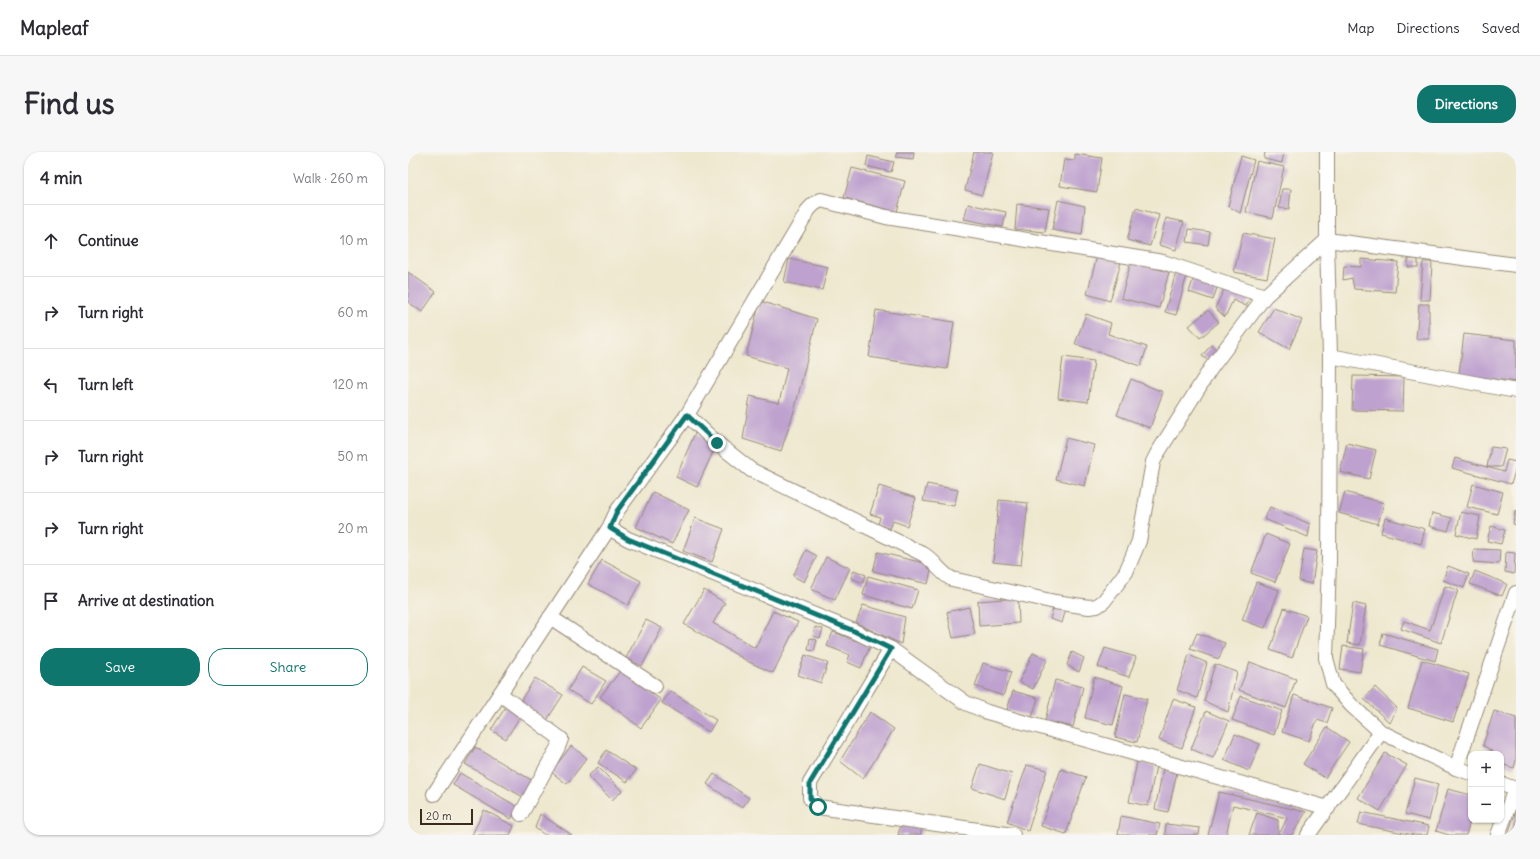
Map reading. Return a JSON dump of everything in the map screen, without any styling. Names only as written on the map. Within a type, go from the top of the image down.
[{"type":"street","points":[[1327,152],[1327,240],[1330,356],[1329,560],[1326,658],[1333,684],[1351,705],[1381,732],[1456,768],[1468,772]]},
{"type":"street","points":[[434,794],[610,528],[617,511],[687,415],[809,209],[814,204],[821,200],[886,217],[1163,262],[1265,296]]},
{"type":"street","points":[[687,415],[717,443],[752,470],[929,557],[946,576],[952,579],[1055,602],[1097,606],[1104,601],[1126,572],[1139,541],[1153,462],[1211,368],[1265,296],[1327,240],[1516,265]]},
{"type":"street","points":[[1330,356],[1516,391]]},
{"type":"street","points":[[610,528],[628,539],[854,631],[891,649],[966,703],[987,712],[1328,808]]},
{"type":"street","points":[[1456,768],[1516,593]]},
{"type":"street","points":[[550,617],[655,686]]},
{"type":"street","points":[[891,649],[810,783],[810,798],[818,807],[1013,835]]},
{"type":"street","points":[[500,694],[561,739],[558,747],[520,814]]},
{"type":"street","points":[[1308,835],[1381,732]]},
{"type":"street","points":[[1498,835],[1515,789],[1504,785]]},
{"type":"building","points":[[897,152],[914,152],[913,159],[896,157]]},
{"type":"building","points":[[974,152],[993,152],[982,195],[965,190]]},
{"type":"building","points":[[1265,152],[1284,152],[1282,163],[1264,159]]},
{"type":"building","points":[[1075,154],[1102,158],[1097,192],[1060,186],[1064,159],[1075,160]]},
{"type":"building","points":[[868,156],[894,162],[891,172],[866,166]]},
{"type":"building","points":[[1241,156],[1254,160],[1240,213],[1228,206]]},
{"type":"building","points":[[1257,161],[1284,167],[1273,218],[1246,212]]},
{"type":"building","points":[[852,168],[905,181],[897,212],[844,198]]},
{"type":"building","points":[[1282,189],[1291,189],[1289,209],[1279,208]]},
{"type":"building","points":[[1058,200],[1085,206],[1082,235],[1052,230]]},
{"type":"building","points":[[968,204],[1006,212],[1003,227],[964,219]]},
{"type":"building","points":[[1017,204],[1049,208],[1045,232],[1015,229]]},
{"type":"building","points":[[1136,208],[1159,215],[1150,246],[1127,240]]},
{"type":"building","points":[[1166,218],[1184,222],[1176,250],[1159,245]]},
{"type":"building","points":[[1189,229],[1210,232],[1208,245],[1187,242]]},
{"type":"building","points":[[1243,233],[1275,239],[1267,278],[1234,272]]},
{"type":"building","points":[[1097,256],[1121,262],[1110,301],[1087,294]]},
{"type":"building","points":[[789,259],[828,267],[822,290],[784,282]]},
{"type":"building","points":[[1361,259],[1398,262],[1395,292],[1354,289],[1352,278],[1343,280],[1344,266],[1361,267]]},
{"type":"building","points":[[1408,259],[1418,259],[1418,267],[1408,267]]},
{"type":"building","points":[[1131,262],[1169,272],[1159,308],[1121,298]]},
{"type":"building","points":[[1423,262],[1431,262],[1432,264],[1430,300],[1420,300]]},
{"type":"building","points":[[408,272],[436,292],[422,312],[408,302]]},
{"type":"building","points":[[1176,272],[1187,275],[1176,315],[1165,312]]},
{"type":"building","points":[[1194,277],[1218,285],[1213,300],[1189,292]]},
{"type":"building","points":[[1226,286],[1250,298],[1246,306],[1233,300],[1225,317],[1215,308]]},
{"type":"building","points":[[760,301],[817,319],[795,408],[781,451],[743,439],[750,396],[779,403],[787,368],[746,356]]},
{"type":"building","points":[[1419,304],[1429,304],[1429,339],[1416,339]]},
{"type":"building","points":[[1274,308],[1302,320],[1289,349],[1259,332]]},
{"type":"building","points":[[876,310],[954,322],[947,369],[869,357]]},
{"type":"building","points":[[1208,310],[1219,322],[1200,338],[1189,326]]},
{"type":"building","points":[[1086,314],[1111,323],[1108,334],[1147,347],[1141,366],[1075,344]]},
{"type":"building","points":[[1464,334],[1516,340],[1516,382],[1459,374]]},
{"type":"building","points":[[1211,345],[1218,351],[1210,362],[1202,356]]},
{"type":"building","points":[[1063,357],[1094,361],[1088,402],[1058,398]]},
{"type":"building","points":[[1353,376],[1404,377],[1403,411],[1352,410]]},
{"type":"building","points":[[1131,379],[1163,392],[1150,428],[1117,415]]},
{"type":"building","points":[[695,433],[717,443],[697,487],[676,477]]},
{"type":"building","points":[[1066,438],[1094,445],[1085,486],[1056,479]]},
{"type":"building","points":[[1347,443],[1376,450],[1369,479],[1340,472]]},
{"type":"building","points":[[1491,447],[1506,449],[1501,467],[1487,467]]},
{"type":"building","points":[[1455,458],[1504,472],[1507,460],[1516,462],[1516,468],[1511,484],[1452,468]]},
{"type":"building","points":[[927,484],[958,490],[954,506],[923,501]]},
{"type":"building","points":[[1473,484],[1503,492],[1497,514],[1467,507]]},
{"type":"building","points":[[879,486],[916,498],[907,526],[893,521],[890,529],[878,525],[880,517],[870,514]]},
{"type":"building","points":[[653,492],[689,510],[672,544],[636,527]]},
{"type":"building","points":[[1345,492],[1384,503],[1378,524],[1339,513]]},
{"type":"building","points":[[999,500],[1028,503],[1021,565],[993,562]]},
{"type":"building","points":[[1270,507],[1310,524],[1308,537],[1264,519]]},
{"type":"building","points":[[1516,511],[1516,525],[1513,524]]},
{"type":"building","points":[[1461,512],[1480,516],[1476,539],[1456,534]]},
{"type":"building","points":[[1432,513],[1452,518],[1448,531],[1429,526]]},
{"type":"building","points":[[695,518],[724,529],[712,562],[683,551]]},
{"type":"building","points":[[1385,518],[1425,529],[1421,544],[1381,533]]},
{"type":"building","points":[[1491,526],[1505,530],[1501,544],[1487,541]]},
{"type":"building","points":[[1266,534],[1290,544],[1275,582],[1251,573]]},
{"type":"building","points":[[1304,549],[1317,551],[1312,584],[1299,581]]},
{"type":"building","points":[[1474,549],[1500,550],[1499,564],[1473,562]]},
{"type":"building","points":[[806,550],[817,556],[804,582],[793,576]]},
{"type":"building","points":[[878,552],[932,565],[928,584],[873,571]]},
{"type":"building","points":[[1506,552],[1515,553],[1514,574],[1505,572]]},
{"type":"building","points":[[826,557],[850,568],[835,600],[811,589]]},
{"type":"building","points":[[602,560],[641,581],[628,605],[588,584]]},
{"type":"building","points":[[1448,566],[1469,574],[1464,588],[1443,580]]},
{"type":"building","points":[[854,570],[866,575],[863,583],[851,578]]},
{"type":"building","points":[[1475,571],[1507,584],[1502,596],[1470,584]]},
{"type":"building","points":[[868,576],[918,590],[912,609],[863,595]]},
{"type":"building","points":[[1256,582],[1279,590],[1265,628],[1242,620]]},
{"type":"building","points":[[1445,586],[1458,590],[1441,643],[1401,629],[1404,621],[1430,630]]},
{"type":"building","points":[[704,590],[725,603],[713,623],[755,648],[773,611],[798,622],[773,673],[749,662],[684,624]]},
{"type":"building","points":[[1018,598],[1019,623],[979,626],[978,601]]},
{"type":"building","points":[[1055,602],[1067,605],[1062,623],[1050,619]]},
{"type":"building","points":[[1353,603],[1366,606],[1360,645],[1347,643]]},
{"type":"building","points":[[863,605],[905,617],[901,644],[856,623]]},
{"type":"building","points":[[969,607],[975,634],[953,638],[947,612]]},
{"type":"building","points":[[1284,608],[1307,616],[1292,658],[1270,650]]},
{"type":"building","points":[[646,620],[662,628],[642,666],[626,658]]},
{"type":"building","points":[[815,627],[823,629],[820,638],[813,636]]},
{"type":"building","points":[[833,632],[870,646],[861,668],[847,662],[850,655],[827,646]]},
{"type":"building","points":[[1197,633],[1225,643],[1219,659],[1190,649]]},
{"type":"building","points":[[1383,633],[1438,649],[1435,661],[1380,645]]},
{"type":"building","points":[[810,638],[817,640],[814,651],[808,650]]},
{"type":"building","points":[[1343,646],[1364,649],[1360,672],[1340,669]]},
{"type":"building","points":[[1105,648],[1136,657],[1129,677],[1098,667]]},
{"type":"building","points":[[1072,652],[1084,658],[1079,672],[1067,665]]},
{"type":"building","points":[[1033,653],[1047,660],[1033,689],[1019,682]]},
{"type":"building","points":[[805,655],[828,663],[821,683],[798,675]]},
{"type":"building","points":[[1189,655],[1207,663],[1197,698],[1177,690]]},
{"type":"building","points":[[1422,660],[1469,674],[1453,722],[1408,708]]},
{"type":"building","points":[[1250,662],[1296,679],[1286,708],[1239,690]]},
{"type":"building","points":[[983,663],[1011,672],[1003,696],[975,686]]},
{"type":"building","points":[[1215,664],[1237,672],[1228,712],[1204,701]]},
{"type":"building","points":[[582,667],[606,681],[591,704],[568,690]]},
{"type":"building","points":[[621,670],[661,700],[641,728],[600,697]]},
{"type":"building","points":[[1094,677],[1123,686],[1113,725],[1085,718]]},
{"type":"building","points":[[535,678],[563,695],[547,720],[519,703]]},
{"type":"building","points":[[1055,680],[1083,687],[1073,727],[1045,721]]},
{"type":"building","points":[[1375,687],[1397,708],[1390,723],[1364,699]]},
{"type":"building","points":[[670,691],[716,720],[709,732],[662,703]]},
{"type":"building","points":[[1013,691],[1038,698],[1032,717],[1007,710]]},
{"type":"building","points":[[1125,694],[1147,699],[1137,742],[1115,737]]},
{"type":"building","points":[[1294,695],[1332,708],[1327,723],[1317,720],[1309,741],[1282,732]]},
{"type":"building","points":[[1241,696],[1282,711],[1274,735],[1232,720]]},
{"type":"building","points":[[1173,699],[1196,707],[1182,748],[1159,740]]},
{"type":"building","points":[[507,705],[521,715],[506,739],[491,730]]},
{"type":"building","points":[[1206,711],[1229,721],[1213,758],[1191,749]]},
{"type":"building","points":[[1494,711],[1516,718],[1516,761],[1514,768],[1504,765],[1504,751],[1492,751],[1483,745]]},
{"type":"building","points":[[870,712],[894,729],[863,779],[840,761]]},
{"type":"building","points":[[1327,727],[1349,742],[1325,778],[1303,764]]},
{"type":"building","points":[[1235,734],[1260,744],[1249,771],[1224,760]]},
{"type":"building","points":[[571,746],[587,758],[567,784],[551,772]]},
{"type":"building","points":[[475,747],[533,781],[523,797],[465,764]]},
{"type":"building","points":[[606,750],[636,770],[627,782],[598,763]]},
{"type":"building","points":[[1385,753],[1407,765],[1380,811],[1358,798]]},
{"type":"building","points":[[1137,762],[1156,766],[1148,806],[1129,802]]},
{"type":"building","points":[[980,764],[1012,774],[1005,799],[972,788]]},
{"type":"building","points":[[1027,765],[1047,770],[1028,831],[1007,822]]},
{"type":"building","points":[[598,767],[622,791],[612,800],[588,776]]},
{"type":"building","points":[[1061,769],[1086,777],[1066,834],[1041,826]]},
{"type":"building","points":[[1163,769],[1177,772],[1168,812],[1155,809]]},
{"type":"building","points":[[460,773],[518,807],[511,819],[453,785]]},
{"type":"building","points":[[714,774],[749,798],[742,808],[707,784]]},
{"type":"building","points":[[1415,778],[1438,784],[1429,820],[1405,814]]},
{"type":"building","points":[[1448,789],[1468,794],[1468,823],[1470,823],[1466,835],[1449,835],[1436,831]]},
{"type":"building","points":[[1219,792],[1306,812],[1292,835],[1279,835],[1287,818],[1233,805],[1226,835],[1208,835]]},
{"type":"building","points":[[484,810],[514,826],[510,835],[472,835]]},
{"type":"building","points":[[1516,810],[1516,835],[1508,835]]},
{"type":"building","points":[[1361,812],[1429,826],[1427,835],[1414,835],[1358,824]]},
{"type":"building","points":[[1257,813],[1278,820],[1278,835],[1249,835]]},
{"type":"building","points":[[540,814],[572,835],[545,835],[535,828]]},
{"type":"building","points":[[1121,816],[1160,824],[1157,835],[1118,835]]},
{"type":"building","points":[[901,824],[922,829],[920,835],[898,835]]},
{"type":"building","points":[[1166,824],[1200,828],[1199,835],[1165,835]]},
{"type":"route","points":[[717,443],[687,415],[617,511],[610,528],[628,539],[854,631],[891,649],[810,783],[810,798],[818,807]]}]
